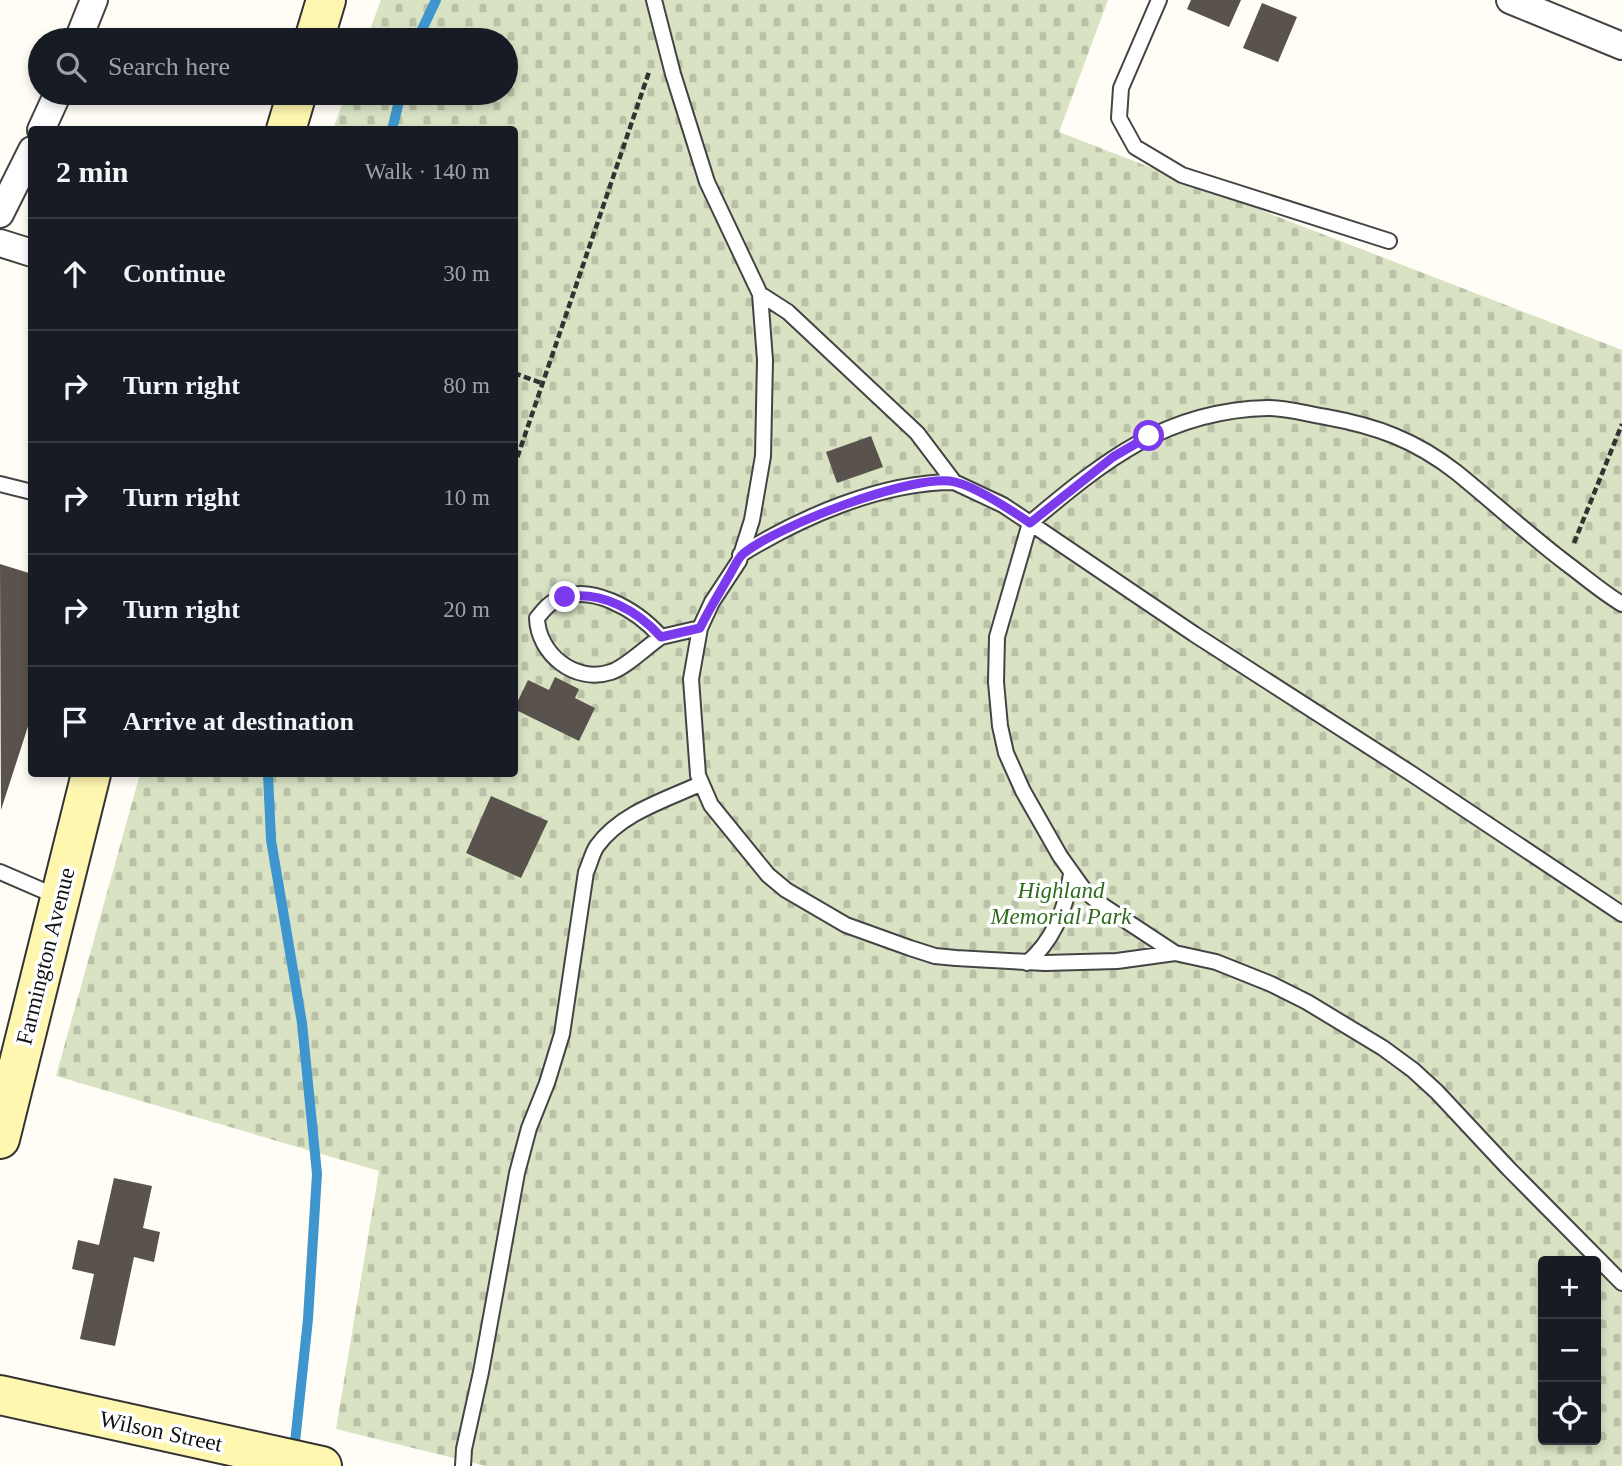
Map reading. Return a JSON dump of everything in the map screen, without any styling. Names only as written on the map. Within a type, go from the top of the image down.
[{"type":"street","points":[[83,28],[94,0]]},
{"type":"street","points":[[318,28],[326,0]]},
{"type":"street","points":[[1510,0],[1622,46]]},
{"type":"street","points":[[43,126],[52,105]]},
{"type":"street","points":[[287,126],[293,105]]},
{"type":"street","points":[[0,214],[28,158]]},
{"type":"street","points":[[0,243],[28,252]]},
{"type":"street","name":"Farmington Avenue","points":[[0,1139],[90,777]]},
{"type":"street","name":"Wilson Street","points":[[0,1395],[318,1465]]},
{"type":"lane","points":[[654,0],[707,181],[760,294],[765,360],[764,456],[752,520],[740,555],[700,628],[691,680],[695,754],[700,783],[711,805],[768,875],[786,890],[824,914],[871,935],[935,956],[985,961],[1117,961],[1175,953],[1216,962],[1307,1002],[1383,1048],[1437,1092],[1618,1279]]},
{"type":"lane","points":[[1159,0],[1121,88],[1119,118],[1135,148],[1182,175],[1389,241]]},
{"type":"lane","points":[[760,294],[788,312],[917,433],[954,482]]},
{"type":"lane","points":[[1175,953],[1102,905],[1085,891],[1071,874],[1023,791],[1006,753],[1000,726],[996,682],[997,637],[1030,523],[1113,457],[1149,436],[1191,420],[1231,411],[1271,408],[1360,424],[1396,435],[1424,451],[1456,473],[1606,595],[1622,604]]},
{"type":"lane","points":[[740,555],[764,540],[854,500],[931,482],[954,482],[1003,505],[1194,634],[1412,774],[1622,914]]},
{"type":"lane","points":[[0,484],[28,491]]},
{"type":"lane","points":[[661,637],[648,623],[618,604],[600,597],[580,594],[553,601],[537,618],[538,632],[546,649],[555,660],[579,672],[611,672],[661,637],[700,628]]},
{"type":"lane","points":[[463,1466],[517,1172],[529,1128],[562,1034],[586,872],[597,846],[621,823],[700,783]]},
{"type":"lane","points":[[0,872],[59,897]]},
{"type":"lane","points":[[1027,963],[1041,951],[1052,936],[1068,892],[1071,874]]},
{"type":"lane","points":[[1618,1279],[1622,1262]]},
{"type":"path","points":[[518,456],[652,63],[661,27]]},
{"type":"path","points":[[518,374],[544,384]]},
{"type":"path","points":[[1566,563],[1622,424]]},
{"type":"green space","name":"Highland Memorial Park","points":[[381,0],[1108,0],[1059,132],[1622,350],[1622,1466],[486,1466],[336,1429],[379,1171],[56,1076],[139,777],[518,777],[518,126],[334,126],[342,105],[518,105],[518,28],[370,28]]},
{"type":"building","points":[[1191,0],[1241,0],[1229,27],[1187,9]]},
{"type":"building","points":[[1262,3],[1297,17],[1278,62],[1243,48]]},
{"type":"building","points":[[871,436],[883,467],[837,483],[826,452]]},
{"type":"building","points":[[0,564],[28,573],[28,726],[1,810]]},
{"type":"building","points":[[555,677],[579,689],[575,698],[595,708],[579,741],[518,711],[518,701],[528,680],[549,690]]},
{"type":"building","points":[[491,796],[548,821],[521,878],[466,853]]},
{"type":"building","points":[[114,1178],[152,1186],[143,1228],[160,1232],[154,1262],[134,1257],[115,1346],[80,1339],[94,1274],[72,1269],[78,1240],[99,1245]]},
{"type":"waterway","points":[[423,28],[436,0]]},
{"type":"waterway","points":[[393,126],[398,105]]},
{"type":"waterway","points":[[268,777],[271,840],[302,1023],[317,1174],[308,1319],[294,1452]]},
{"type":"route","points":[[565,597],[580,594],[600,597],[618,604],[648,623],[661,637],[700,628],[740,555],[764,540],[831,509],[854,500],[931,482],[954,482],[1003,505],[1030,523],[1113,457],[1149,436]]}]
